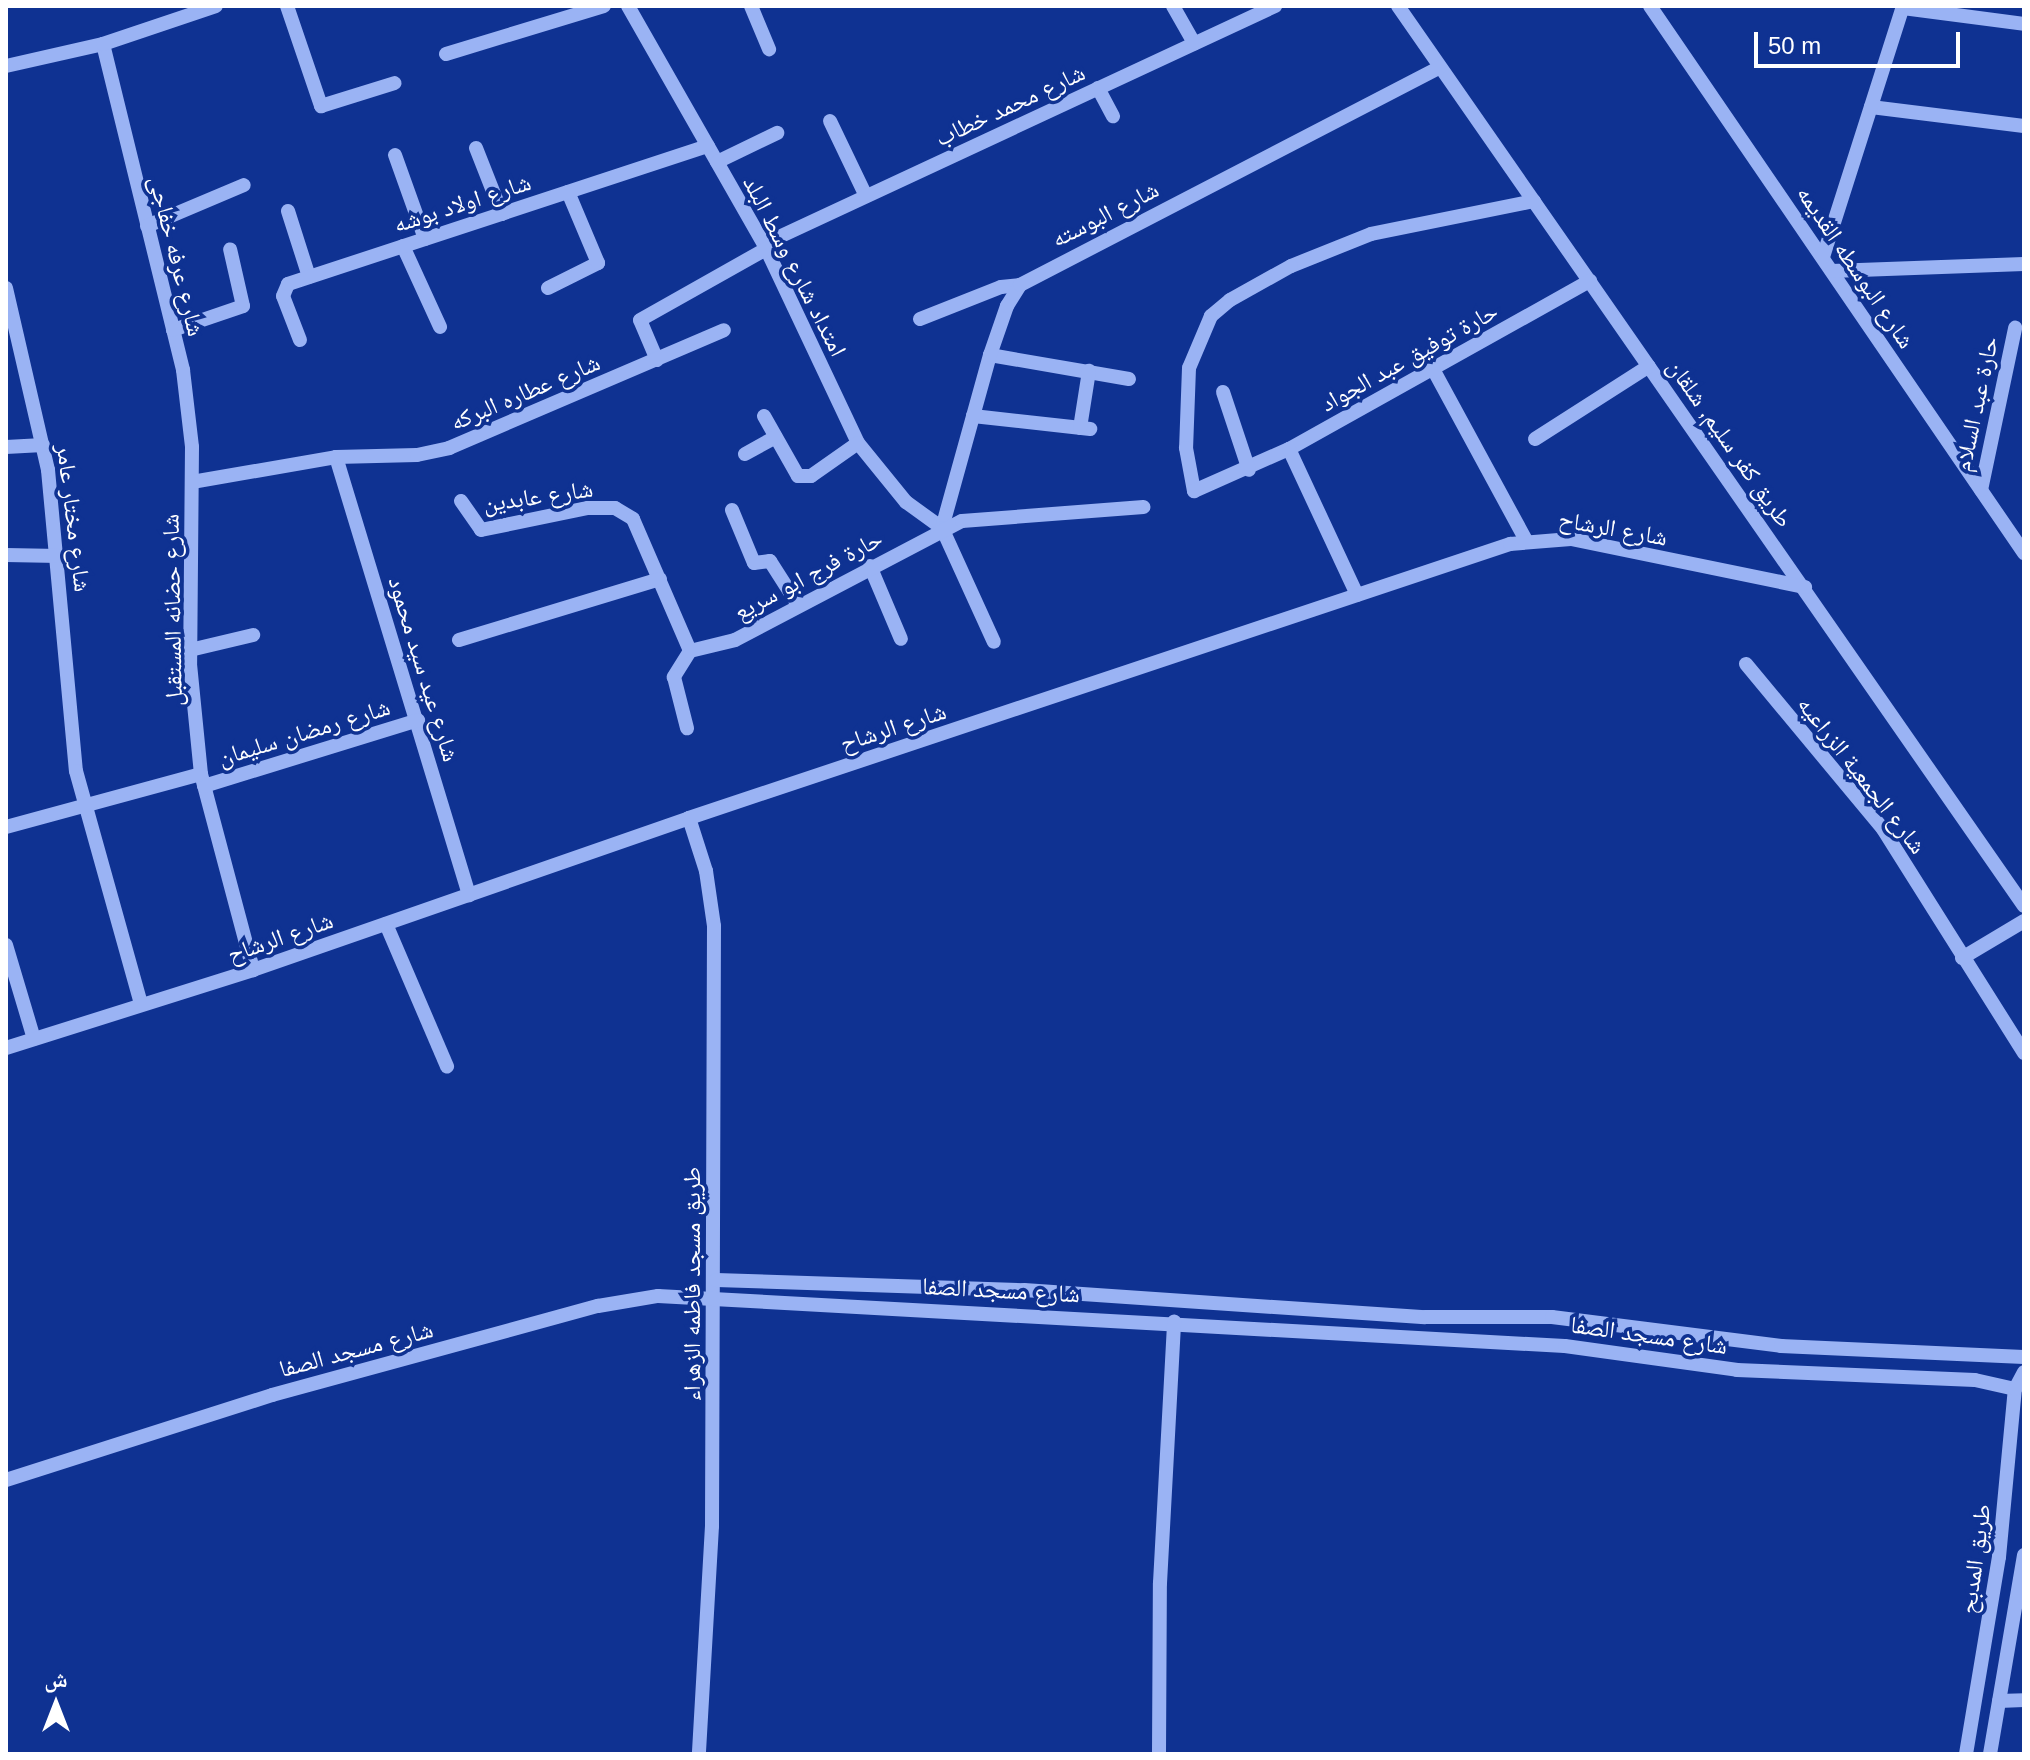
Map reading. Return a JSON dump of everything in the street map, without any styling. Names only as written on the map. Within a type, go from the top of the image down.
[{"type":"street","points":[[6,66],[103,44],[216,6]]},
{"type":"street","points":[[287,6],[321,106],[395,83]]},
{"type":"street","points":[[446,54],[604,6]]},
{"type":"street","name":"امتداد شارع وسط البلد","points":[[628,6],[765,246],[858,443],[906,502],[942,528]]},
{"type":"street","points":[[751,6],[769,49]]},
{"type":"street","points":[[1173,6],[1194,43]]},
{"type":"street","name":"شارع محمد خطاب","points":[[657,360],[640,320],[765,246],[1275,6]]},
{"type":"street","name":"طريق كفر سليم, شلقان","points":[[1398,6],[2024,906]]},
{"type":"street","name":"شارع البوسطه القديمه","points":[[1650,6],[2024,553]]},
{"type":"street","points":[[1823,257],[1903,7],[2024,24]]},
{"type":"street","name":"شارع عرفه خفاجى","points":[[103,44],[183,370],[192,482]]},
{"type":"street","name":"شارع البوسته","points":[[920,319],[1001,287],[1020,285],[1440,67]]},
{"type":"street","points":[[1098,88],[1113,116]]},
{"type":"street","points":[[1871,107],[2024,126]]},
{"type":"street","points":[[830,121],[866,196]]},
{"type":"street","points":[[717,162],[777,133]]},
{"type":"street","name":"شارع اولاد بوشه","points":[[300,340],[284,292],[288,284],[708,146]]},
{"type":"street","points":[[476,148],[502,214]]},
{"type":"street","points":[[395,155],[425,239]]},
{"type":"street","points":[[147,226],[244,185]]},
{"type":"street","points":[[548,288],[598,263],[568,192]]},
{"type":"street","name":"حارة توفيق عبد الجواد","points":[[1534,201],[1371,234],[1249,287],[1211,316],[1198,340],[1185,397],[1192,487],[1200,490],[1249,470],[1590,281]]},
{"type":"street","points":[[288,211],[309,277]]},
{"type":"street","points":[[403,246],[440,327]]},
{"type":"street","points":[[173,330],[243,306],[230,249]]},
{"type":"street","points":[[1832,271],[2024,264]]},
{"type":"street","points":[[994,642],[942,528],[990,355],[1007,306],[1020,285]]},
{"type":"street","name":"شارع مختار عامر","points":[[6,288],[43,445],[59,556],[74,763],[83,805],[141,1004]]},
{"type":"street","name":"حارة عبد السلام","points":[[1981,490],[2015,328]]},
{"type":"street","name":"شارع عطاره البركه","points":[[192,482],[336,457],[402,457],[449,448],[724,330]]},
{"type":"street","points":[[990,355],[1129,379]]},
{"type":"street","points":[[1535,439],[1649,366]]},
{"type":"street","points":[[1433,369],[1526,540]]},
{"type":"street","points":[[973,416],[1085,429],[1089,371]]},
{"type":"street","points":[[1223,392],[1249,470]]},
{"type":"street","points":[[764,416],[803,477],[858,443]]},
{"type":"street","points":[[745,454],[776,437]]},
{"type":"street","points":[[6,447],[43,445]]},
{"type":"street","points":[[1289,449],[1357,595]]},
{"type":"street","name":"شارع عيد سيد محمود","points":[[336,457],[469,895]]},
{"type":"street","name":"شارع حضانه المستقبل","points":[[192,482],[190,650],[203,780],[253,970]]},
{"type":"street","name":"شارع عابدين","points":[[461,501],[481,530],[587,508],[615,508],[633,519],[660,579]]},
{"type":"street","name":"حارة فرج ابو سريع","points":[[690,651],[735,640],[942,528],[991,517],[1143,507]]},
{"type":"street","points":[[732,510],[754,563],[770,561],[798,605]]},
{"type":"street","name":"شارع الرشاح","points":[[6,1048],[253,970],[689,818],[1526,540],[1571,539],[1805,587]]},
{"type":"street","points":[[6,555],[59,556]]},
{"type":"street","points":[[870,566],[901,639]]},
{"type":"street","points":[[459,640],[660,579],[690,651],[674,677],[687,728]]},
{"type":"street","points":[[190,650],[253,635]]},
{"type":"street","name":"شارع الجمعية الزراعيه","points":[[1746,664],[1883,829],[2024,1053]]},
{"type":"street","name":"شارع رمضان سليمان","points":[[6,827],[83,805],[203,780],[418,720]]},
{"type":"street","name":"طريق مسجد فاطمه الزهراء","points":[[689,818],[706,871],[714,926],[716,1296],[712,1526],[699,1754]]},
{"type":"street","points":[[1962,958],[2024,921]]},
{"type":"street","points":[[386,924],[447,1066]]},
{"type":"street","points":[[6,945],[34,1039]]},
{"type":"street","name":"شارع مسجد الصفا","points":[[716,1280],[1024,1290],[1425,1317],[1552,1317],[1781,1346],[2024,1357]]},
{"type":"street","name":"شارع مسجد الصفا","points":[[6,1480],[272,1395],[598,1306],[658,1296],[716,1296],[1174,1321],[1401,1340],[1565,1346],[1737,1370],[1975,1380],[2015,1389]]},
{"type":"street","points":[[1159,1754],[1160,1583],[1174,1321]]},
{"type":"street","name":"طريق المدبح","points":[[1966,1754],[1999,1557],[2015,1389],[2024,1372]]},
{"type":"street","name":"طريق المدبح","points":[[1990,1754],[2024,1555]]},
{"type":"street","points":[[2008,1647],[2024,1646]]},
{"type":"street","points":[[1999,1701],[2024,1700]]}]
